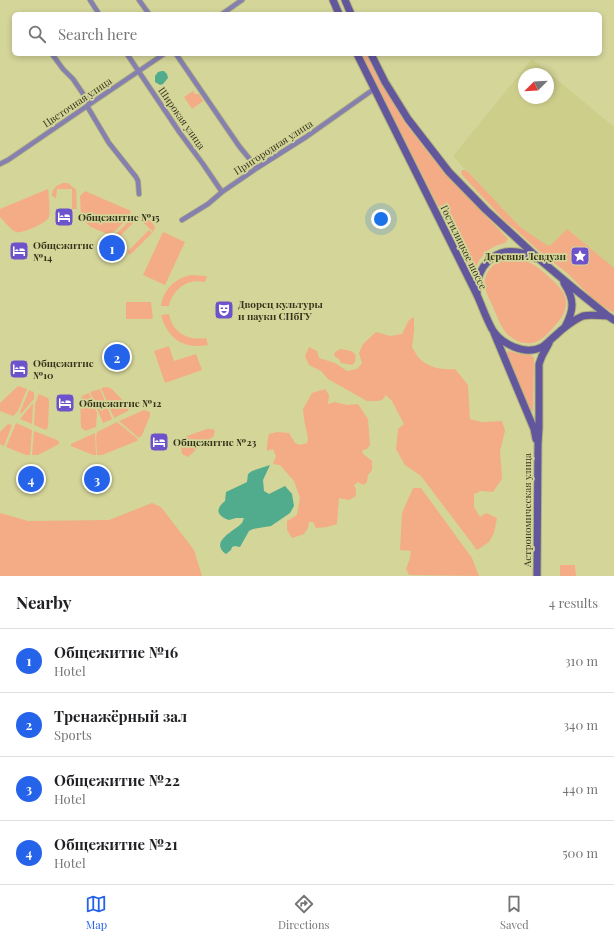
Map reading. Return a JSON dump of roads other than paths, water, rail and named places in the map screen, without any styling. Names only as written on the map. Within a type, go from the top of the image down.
[{"type":"main road","points":[[333,0],[338,12]]},
{"type":"main road","points":[[345,0],[350,12]]},
{"type":"main road","name":"Гостилицкое шоссе","points":[[358,56],[477,295],[492,330],[509,345],[517,348],[534,350],[542,347],[564,327],[583,316],[590,315],[611,318]]},
{"type":"main road","name":"Гостилицкое шоссе","points":[[372,56],[385,82],[408,119],[449,172],[486,210],[539,259],[611,318]]},
{"type":"main road","points":[[477,295],[478,280],[481,271],[490,258],[496,254],[503,252],[517,252],[539,259]]},
{"type":"main road","points":[[561,278],[571,296],[572,304],[569,318],[564,327]]},
{"type":"main road","name":"Астрономическая улица","points":[[492,330],[534,430],[538,444]]},
{"type":"main road","name":"Астрономическая улица","points":[[537,576],[539,364],[550,341]]},
{"type":"street","points":[[90,0],[98,12]]},
{"type":"street","points":[[139,0],[148,12]]},
{"type":"street","points":[[225,12],[242,0]]},
{"type":"street","points":[[54,56],[73,79],[109,143],[138,180],[139,194]]},
{"type":"street","name":"Широкая улица","points":[[128,56],[222,192]]},
{"type":"street","name":"Цветочная улица","points":[[0,164],[161,56]]},
{"type":"street","points":[[177,56],[239,146],[257,168]]},
{"type":"street","name":"Пригородная улица","points":[[182,220],[208,204],[222,192],[306,137],[374,89]]},
{"type":"place","name":"Общежитие №15","points":[[64,217]]},
{"type":"place","name":"Общежитие №16","points":[[112,248]]},
{"type":"place","name":"Общежитие №14","points":[[19,251]]},
{"type":"place","name":"Деревня Левдузи","points":[[580,256]]},
{"type":"place","name":"Дворец культуры и науки СПбГУ","points":[[224,310]]},
{"type":"place","name":"Тренажёрный зал","points":[[117,357]]},
{"type":"place","name":"Общежитие №10","points":[[19,369]]},
{"type":"place","name":"Общежитие №12","points":[[65,403]]},
{"type":"place","name":"Общежитие №23","points":[[159,442]]},
{"type":"place","name":"Общежитие №21","points":[[31,479]]},
{"type":"place","name":"Общежитие №22","points":[[97,479]]}]
